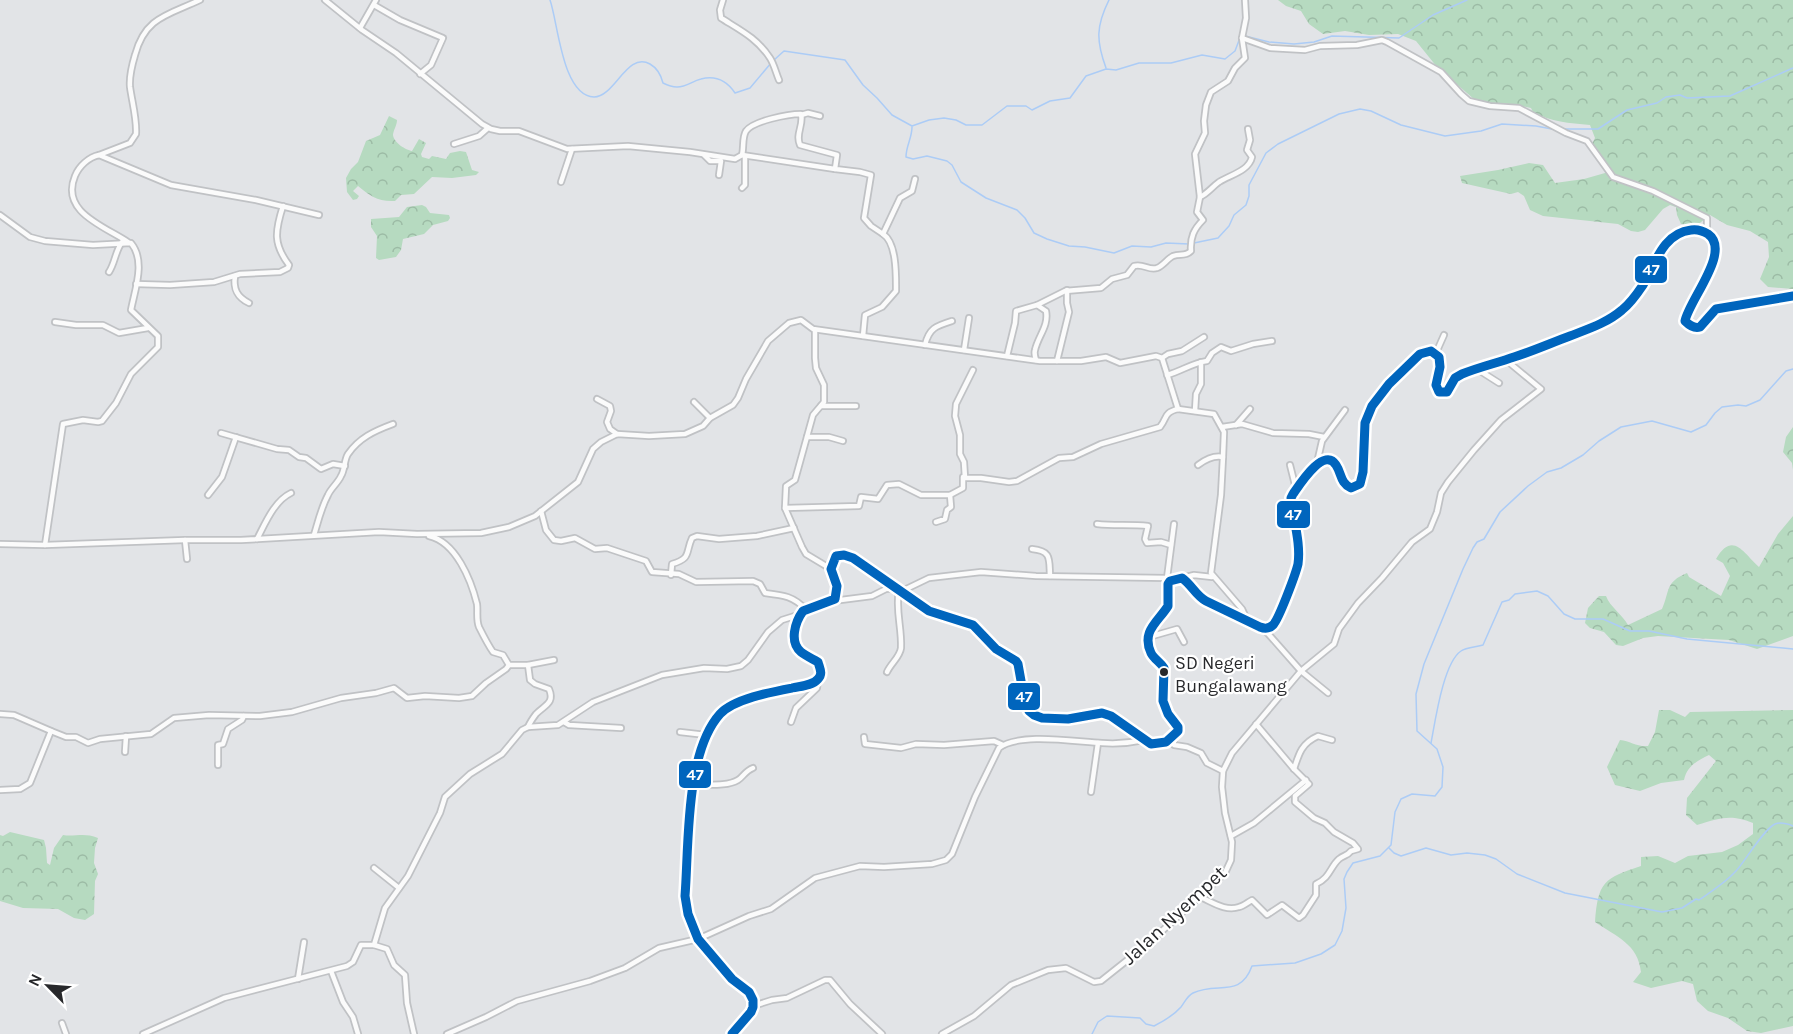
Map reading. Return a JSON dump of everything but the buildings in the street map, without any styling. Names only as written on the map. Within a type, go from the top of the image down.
[{"type":"street","points":[[45,545],[63,424],[83,420],[98,422],[105,417],[123,391],[131,374],[158,347],[158,336],[131,310],[140,262],[133,245],[84,216],[72,197],[75,175],[90,158],[130,143],[136,134],[130,83],[131,69],[142,35],[152,23],[200,0]]},
{"type":"street","points":[[325,0],[396,53],[488,128],[500,131],[519,131],[572,149],[628,146],[702,153],[735,159],[744,155],[871,175],[864,218],[889,239],[894,256],[896,291],[882,307],[865,315],[863,336]]},
{"type":"street","points":[[723,0],[720,10],[722,18],[749,34],[757,42],[771,60],[779,80]]},
{"type":"street","points":[[1007,356],[1016,310],[1037,305],[1067,290],[1101,288],[1112,279],[1127,275],[1134,266],[1141,264],[1157,268],[1174,255],[1188,254],[1191,251],[1190,238],[1194,229],[1203,221],[1197,212],[1200,197],[1195,154],[1205,133],[1206,105],[1211,92],[1228,81],[1235,68],[1245,58],[1242,38],[1246,18],[1245,0]]},
{"type":"street","points":[[360,28],[375,2],[400,20],[443,38],[431,65],[420,74]]},
{"type":"street","points":[[1242,38],[1270,48],[1305,50],[1320,46],[1357,45],[1382,40],[1387,42],[1441,72],[1469,101],[1490,106],[1519,108],[1566,134],[1587,141],[1613,177],[1653,191],[1707,218],[1707,233]]},
{"type":"street","points":[[742,188],[745,185],[744,135],[749,128],[780,115],[808,113],[820,116]]},
{"type":"street","points":[[801,115],[798,143],[837,155],[835,169]]},
{"type":"street","points":[[454,144],[479,136],[488,128]]},
{"type":"street","points":[[1200,197],[1216,184],[1244,169],[1252,161],[1252,157],[1246,150],[1250,141],[1248,129]]},
{"type":"street","points":[[561,182],[572,149]]},
{"type":"street","points":[[702,153],[710,161],[721,161],[719,175]]},
{"type":"street","points":[[99,155],[171,185],[320,215]]},
{"type":"street","points":[[883,234],[900,198],[912,191],[915,179]]},
{"type":"street","points":[[136,284],[183,285],[214,282],[235,276],[280,272],[289,267],[280,253],[276,239],[283,206]]},
{"type":"street","points":[[0,215],[30,237],[45,241],[93,245],[125,242]]},
{"type":"street","points":[[1264,628],[1275,623],[1298,564],[1291,498],[1296,489],[1317,463],[1325,459],[1331,460],[1336,465],[1346,485],[1351,488],[1360,484],[1363,472],[1365,423],[1371,406],[1389,384],[1420,354],[1426,351],[1436,353],[1441,360],[1436,385],[1439,392],[1447,392],[1455,378],[1596,326],[1621,311],[1638,293],[1672,236],[1695,229],[1713,238],[1715,255],[1711,268],[1687,312],[1685,321],[1689,325],[1700,327],[1716,309],[1793,296]]},
{"type":"street","points":[[109,272],[116,252],[125,242]]},
{"type":"street","points":[[235,276],[234,285],[238,296],[249,303]]},
{"type":"street","points":[[1058,361],[1069,312],[1067,290]]},
{"type":"street","points":[[1036,360],[1035,349],[1044,331],[1047,315],[1047,311],[1037,305]]},
{"type":"street","points":[[964,350],[969,318]]},
{"type":"street","points":[[0,544],[45,545],[257,539],[379,532],[481,533],[526,522],[578,482],[597,444],[617,434],[649,436],[685,434],[703,426],[710,418],[736,402],[768,341],[789,322],[801,320],[815,330],[1036,360],[1081,361],[1106,357],[1120,363],[1156,356],[1162,358]]},
{"type":"street","points":[[925,345],[928,333],[938,325],[952,321]]},
{"type":"street","points":[[55,322],[76,326],[103,325],[119,333],[149,328]]},
{"type":"street","points":[[815,330],[816,368],[824,385],[824,402],[813,415],[795,479],[793,483],[786,486],[785,508],[806,554],[831,569],[837,586],[837,597],[833,601]]},
{"type":"street","points":[[1436,353],[1444,335]]},
{"type":"street","points":[[1162,358],[1182,351],[1204,337]]},
{"type":"street","points":[[1167,375],[1193,363],[1208,360],[1212,353],[1221,347],[1231,351],[1272,341]]},
{"type":"street","points":[[1162,358],[1178,409]]},
{"type":"street","points":[[1173,737],[1173,744],[1189,747],[1201,753],[1207,763],[1223,771],[1232,753],[1301,671],[1334,644],[1338,628],[1358,603],[1412,542],[1430,529],[1441,493],[1474,450],[1501,420],[1540,389],[1505,360]]},
{"type":"street","points":[[1195,411],[1196,394],[1201,384],[1201,362]]},
{"type":"street","points":[[1477,369],[1499,383]]},
{"type":"street","points":[[785,508],[859,506],[861,497],[878,499],[887,485],[899,484],[921,495],[950,495],[963,488],[964,462],[960,454],[960,435],[955,416],[956,404],[973,370]]},
{"type":"street","points":[[597,399],[606,402],[611,407],[607,422],[610,429],[617,434]]},
{"type":"street","points":[[694,402],[710,418]]},
{"type":"street","points":[[821,406],[856,405]]},
{"type":"street","points":[[963,477],[1004,482],[1017,481],[1059,459],[1073,457],[1101,444],[1160,427],[1166,414],[1178,409],[1214,414],[1222,427],[1223,457],[1221,495],[1211,568],[1212,578]]},
{"type":"street","points":[[1236,425],[1250,409]]},
{"type":"street","points":[[1317,463],[1324,437],[1346,410]]},
{"type":"street","points":[[314,535],[323,506],[342,476],[348,454],[358,441],[371,432],[393,424]]},
{"type":"street","points":[[1222,427],[1245,425],[1273,433],[1312,434],[1324,437]]},
{"type":"street","points":[[221,433],[289,450],[297,456],[308,459],[321,469],[330,465],[345,466]]},
{"type":"street","points":[[807,436],[829,437],[843,441]]},
{"type":"street","points":[[208,495],[222,477],[236,437]]},
{"type":"street","points":[[1198,465],[1205,459],[1223,457]]},
{"type":"street","points":[[1290,465],[1296,489]]},
{"type":"street","points":[[257,539],[273,510],[285,495],[291,493]]},
{"type":"street","points":[[936,522],[945,519],[947,510],[952,506],[950,495]]},
{"type":"street","points":[[541,512],[546,530],[554,540],[579,539],[595,549],[607,548],[646,561],[652,572],[682,575],[696,582],[753,580],[760,584],[765,593],[784,595],[798,600],[806,610]]},
{"type":"street","points":[[1098,524],[1148,526],[1145,539],[1147,543],[1161,542],[1172,545]]},
{"type":"street","points":[[831,569],[836,556],[848,556],[929,611],[973,625],[996,649],[1016,661],[1026,703],[1029,711],[1034,715],[1042,718],[1068,719],[1102,713],[1112,716],[1151,744],[1160,744],[1173,737],[1178,727],[1162,701],[1164,668],[1152,655],[1149,636],[1153,623],[1168,606],[1174,524]]},
{"type":"street","points":[[671,574],[672,564],[680,562],[690,552],[692,538],[698,536],[719,539],[757,536],[794,528]]},
{"type":"street","points":[[417,534],[438,539],[452,553],[470,584],[477,604],[479,626],[493,652],[503,655],[509,664]]},
{"type":"street","points":[[185,540],[187,560]]},
{"type":"street","points":[[1032,549],[1042,550],[1047,554],[1049,575]]},
{"type":"street","points":[[374,945],[385,908],[408,876],[428,838],[445,797],[470,774],[502,754],[522,730],[528,727],[558,725],[593,702],[662,675],[704,668],[727,669],[741,666],[768,632],[782,621],[806,610],[833,601],[872,596],[886,589],[899,590],[929,578],[981,572],[1169,579],[1194,575],[1212,578],[1242,609],[1248,620]]},
{"type":"street","points":[[1182,578],[1193,587],[1200,598],[1264,628],[1301,671],[1328,693]]},
{"type":"street","points":[[887,672],[892,663],[897,660],[901,649],[899,590]]},
{"type":"street","points":[[791,722],[796,708],[817,688],[821,671],[818,662],[801,653],[795,642],[796,622],[801,614]]},
{"type":"street","points":[[1149,636],[1178,629],[1184,642]]},
{"type":"street","points":[[509,664],[528,665],[554,660]]},
{"type":"street","points":[[0,714],[14,715],[51,732],[66,737],[76,737],[87,743],[100,739],[151,734],[174,718],[209,715],[260,716],[394,688],[407,698],[472,696],[506,669],[509,664]]},
{"type":"street","points":[[528,665],[530,680],[549,689],[551,698],[550,703],[537,713],[528,727]]},
{"type":"street","points":[[732,1034],[747,1018],[753,1006],[753,1000],[749,992],[732,979],[698,939],[688,914],[685,896],[693,785],[700,748],[720,714],[728,707],[818,679]]},
{"type":"street","points":[[218,765],[218,745],[223,744],[228,729],[242,720],[244,716]]},
{"type":"street","points":[[564,722],[568,725],[621,728]]},
{"type":"street","points":[[1198,896],[1221,907],[1240,908],[1251,900],[1268,915],[1282,905],[1297,917],[1303,915],[1316,894],[1316,884],[1326,878],[1340,859],[1358,848],[1295,802],[1295,796],[1310,785],[1256,724]]},
{"type":"street","points":[[0,790],[20,789],[30,783],[51,732]]},
{"type":"street","points":[[680,732],[706,735]]},
{"type":"street","points":[[125,752],[126,736]]},
{"type":"street","points":[[1294,769],[1300,749],[1305,743],[1318,736],[1332,740]]},
{"type":"street","points":[[864,737],[865,744],[901,748],[916,744],[944,745],[994,741],[1003,745],[1021,741],[1061,739],[1098,743],[1144,740]]},
{"type":"street","points":[[1091,792],[1098,743]]},
{"type":"street","points":[[447,1034],[517,1001],[590,981],[625,968],[659,948],[698,939],[749,916],[771,909],[815,878],[860,866],[932,864],[946,860],[952,855],[975,797],[997,752],[1003,745]]},
{"type":"street","points":[[693,785],[729,783],[739,780],[746,771],[753,768]]},
{"type":"street","name":"Jalan Nyempet","points":[[942,1034],[974,1016],[1011,985],[1048,970],[1066,968],[1094,982],[1101,981],[1150,942],[1228,869],[1232,854],[1231,836],[1223,804],[1223,771]]},
{"type":"street","points":[[1231,836],[1254,823],[1306,780]]},
{"type":"street","points":[[374,868],[399,888]]},
{"type":"street","points":[[298,979],[304,942]]},
{"type":"street","points":[[143,1034],[224,998],[331,971],[353,962],[361,945],[374,945],[387,949],[394,965],[405,975],[414,1034]]},
{"type":"street","points":[[331,971],[343,1002],[353,1017],[358,1034]]},
{"type":"street","points":[[753,1006],[770,1000],[787,998],[830,980],[850,1004],[882,1034]]},
{"type":"street","points":[[62,1023],[66,1034]]},
{"type":"green space","points":[[1278,0],[1793,0],[1793,289],[1768,287],[1760,279],[1769,257],[1768,242],[1750,231],[1727,225],[1710,215],[1696,226],[1681,224],[1676,207],[1670,205],[1663,209],[1645,230],[1638,232],[1618,224],[1543,216],[1530,210],[1524,196],[1518,192],[1511,194],[1462,183],[1460,176],[1529,163],[1543,165],[1555,183],[1605,173],[1609,166],[1603,163],[1591,146],[1595,138],[1590,125],[1553,120],[1533,112],[1531,108],[1488,104],[1475,100],[1437,67],[1416,41],[1398,34],[1369,35],[1345,31],[1323,34],[1309,24],[1301,11],[1286,6]]},
{"type":"green space","points":[[389,116],[397,120],[393,135],[404,148],[412,151],[419,139],[426,143],[422,157],[429,159],[432,156],[446,159],[450,153],[466,152],[472,170],[479,172],[476,175],[452,178],[432,177],[414,194],[401,195],[395,201],[375,198],[358,186],[353,191],[359,196],[353,200],[347,192],[346,178],[358,162],[366,141],[380,135]]},
{"type":"green space","points":[[422,205],[430,213],[449,215],[450,218],[448,221],[433,225],[424,234],[403,239],[401,250],[396,257],[379,260],[376,258],[377,236],[371,227],[371,219],[399,217],[407,207]]},
{"type":"green space","points":[[1793,427],[1793,470],[1792,463],[1783,452],[1786,437]]},
{"type":"green space","points":[[1793,516],[1793,636],[1757,649],[1729,640],[1658,636],[1643,638],[1623,646],[1616,645],[1604,632],[1590,628],[1585,623],[1588,608],[1599,596],[1606,596],[1628,625],[1662,609],[1669,588],[1675,580],[1687,573],[1689,577],[1721,596],[1730,576],[1723,563],[1716,559],[1722,550],[1733,545],[1738,547],[1759,567],[1778,534]]},
{"type":"green space","points":[[1659,710],[1670,710],[1685,717],[1690,712],[1793,710],[1793,1026],[1761,1033],[1747,1031],[1728,1018],[1708,1011],[1697,1001],[1693,984],[1682,981],[1651,988],[1633,982],[1641,972],[1636,954],[1625,942],[1595,922],[1598,898],[1605,883],[1619,874],[1641,866],[1641,857],[1658,856],[1675,863],[1688,856],[1722,852],[1738,845],[1753,834],[1753,823],[1745,820],[1725,818],[1697,825],[1686,815],[1687,798],[1716,761],[1709,755],[1690,768],[1684,780],[1661,783],[1640,791],[1615,785],[1607,767],[1620,740],[1648,746],[1655,732]]},
{"type":"green space","points":[[10,832],[44,840],[47,863],[50,865],[54,848],[63,835],[88,835],[98,838],[94,863],[98,874],[95,881],[94,914],[85,920],[74,918],[58,909],[23,908],[0,901],[0,835],[3,836]]},
{"type":"waterway","points":[[550,0],[568,72],[575,85],[583,93],[594,97],[608,90],[634,64],[642,62],[655,68],[663,83],[670,86],[681,87],[698,80],[712,78],[725,82],[735,93],[750,88],[771,63]]},
{"type":"waterway","points":[[1106,68],[1100,50],[1099,34],[1109,0]]},
{"type":"waterway","points":[[774,60],[784,51],[845,60],[863,85],[892,115],[912,126],[944,118],[966,125],[982,125],[1007,106],[1026,106],[1032,110],[1050,101],[1070,98],[1086,76],[1106,69],[1116,70],[1139,63],[1171,63],[1202,55],[1225,59],[1235,51],[1241,35],[1269,42],[1294,44],[1314,42],[1332,36],[1399,38],[1433,15],[1467,0]]},
{"type":"waterway","points":[[1561,129],[1598,129],[1627,110],[1657,103],[1666,97],[1730,96],[1793,68]]},
{"type":"waterway","points":[[1194,243],[1218,238],[1229,226],[1234,215],[1246,205],[1249,185],[1266,153],[1278,144],[1339,114],[1360,109],[1371,111],[1401,125],[1445,136],[1481,131],[1502,124],[1557,130]]},
{"type":"waterway","points":[[912,127],[906,157],[913,159],[927,156],[947,161],[952,165],[961,182],[986,198],[1017,210],[1034,233],[1047,239],[1069,246],[1114,253],[1132,246],[1151,247],[1166,243],[1189,244]]},
{"type":"waterway","points":[[1092,1034],[1098,1022],[1107,1016],[1140,1018],[1146,1024],[1154,1026],[1175,1013],[1193,993],[1211,988],[1234,986],[1241,982],[1252,966],[1295,963],[1321,954],[1335,945],[1342,931],[1346,908],[1344,879],[1353,863],[1380,856],[1391,845],[1395,812],[1401,799],[1412,794],[1435,796],[1442,787],[1443,767],[1437,749],[1417,731],[1416,694],[1424,664],[1463,569],[1473,548],[1477,542],[1484,539],[1500,512],[1547,472],[1561,468],[1583,455],[1621,427],[1652,421],[1691,432],[1706,425],[1722,407],[1746,406],[1760,400],[1786,371],[1793,369]]},
{"type":"waterway","points":[[1431,743],[1449,668],[1461,651],[1483,645],[1502,602],[1509,600],[1515,594],[1537,591],[1548,596],[1564,614],[1575,619],[1603,619],[1630,631],[1649,631],[1687,639],[1793,649]]},
{"type":"waterway","points":[[1389,848],[1401,856],[1426,848],[1451,855],[1467,853],[1485,855],[1496,859],[1517,874],[1565,893],[1662,912],[1682,908],[1696,899],[1699,900],[1723,883],[1736,871],[1770,827],[1782,823],[1793,826]]},
{"type":"transit line","name":"47","points":[[732,1034],[751,1012],[753,1000],[749,992],[732,979],[698,939],[688,914],[685,896],[691,801],[700,752],[709,731],[726,709],[753,697],[809,684],[820,677],[818,662],[797,648],[794,632],[803,611],[835,599],[837,586],[831,569],[836,556],[844,555],[853,558],[929,611],[973,625],[996,649],[1016,661],[1025,703],[1034,715],[1042,718],[1068,719],[1102,713],[1111,716],[1151,744],[1166,742],[1178,731],[1178,727],[1168,714],[1163,701],[1164,668],[1151,653],[1148,639],[1152,627],[1168,606],[1168,584],[1170,581],[1182,578],[1206,601],[1260,627],[1267,628],[1273,625],[1291,586],[1298,564],[1298,539],[1291,498],[1293,494],[1307,475],[1325,460],[1331,460],[1336,465],[1347,486],[1351,488],[1360,484],[1363,472],[1365,423],[1372,406],[1389,384],[1420,354],[1431,351],[1439,357],[1440,367],[1436,385],[1439,392],[1447,392],[1455,378],[1462,374],[1528,352],[1597,325],[1616,315],[1631,301],[1667,243],[1681,232],[1691,230],[1708,234],[1714,242],[1715,252],[1707,276],[1688,312],[1685,321],[1690,325],[1700,327],[1716,309],[1793,296]]},
{"type":"place","name":"SD Negeri Bungalawang","points":[[1164,672]]}]
